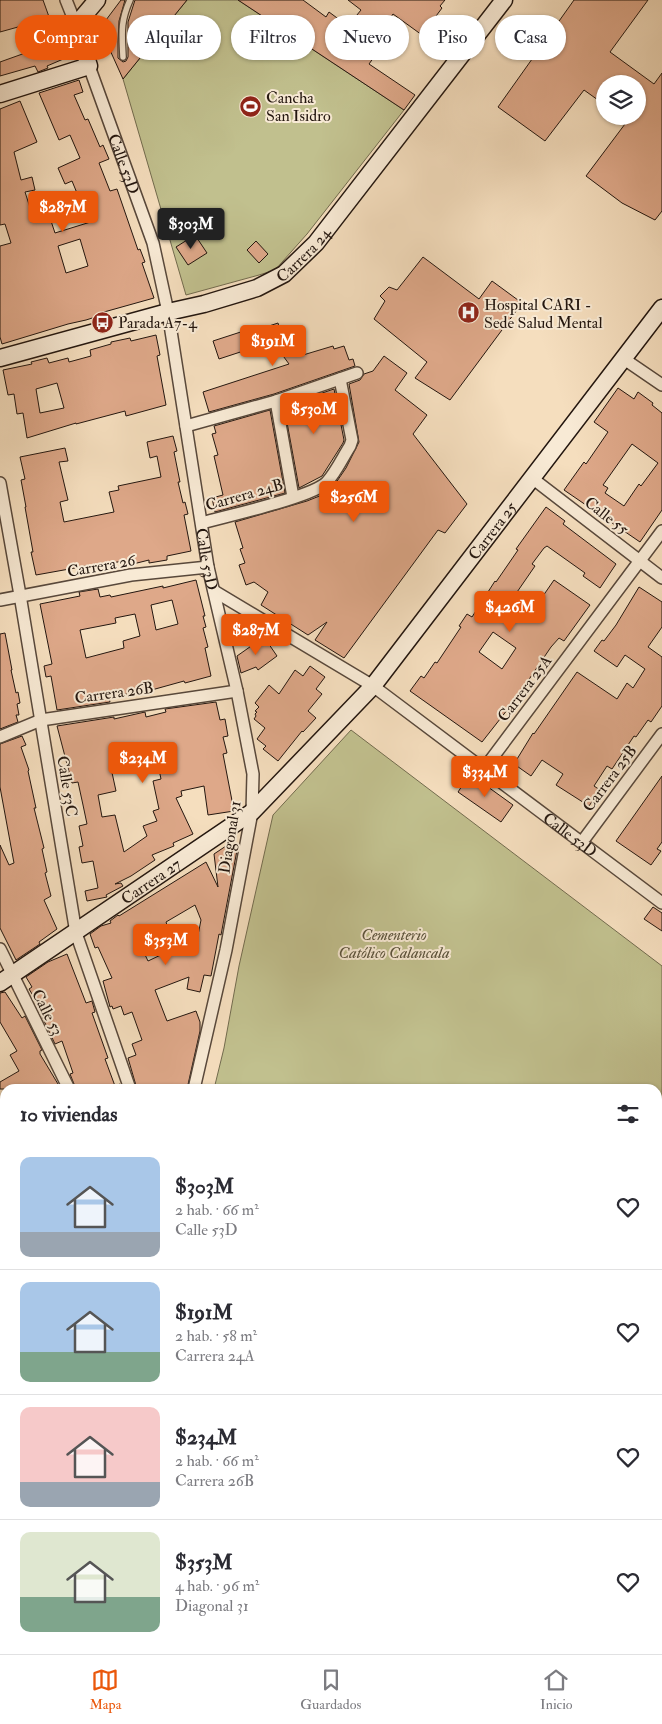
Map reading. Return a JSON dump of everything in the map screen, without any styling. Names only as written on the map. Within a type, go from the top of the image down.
[{"type":"street","name":"Calle 53D","points":[[66,0],[72,15]]},
{"type":"street","points":[[85,15],[97,0]]},
{"type":"street","name":"Carrera 24","points":[[0,358],[204,304],[257,288],[284,274],[316,243],[504,0]]},
{"type":"street","name":"Calle 53D","points":[[87,60],[153,244],[168,312],[208,567],[214,591],[373,686],[662,903]]},
{"type":"street","points":[[0,94],[89,66]]},
{"type":"street","name":"Carrera 25","points":[[252,812],[373,686],[662,308]]},
{"type":"street","points":[[624,359],[662,386]]},
{"type":"street","points":[[186,426],[276,401],[357,373]]},
{"type":"street","name":"Carrera 24B","points":[[202,523],[293,497],[318,488],[326,482],[350,446],[352,435],[340,379]]},
{"type":"street","points":[[276,401],[293,497]]},
{"type":"street","name":"Calle 55","points":[[532,478],[662,578]]},
{"type":"street","name":"Calle 53C","points":[[0,483],[76,933],[128,1084]]},
{"type":"street","name":"Carrera 25A","points":[[484,769],[662,531]]},
{"type":"street","name":"Carrera 26","points":[[0,600],[132,575],[208,567]]},
{"type":"street","name":"Diagonal 31","points":[[195,1084],[226,950],[252,812],[253,774],[247,737],[214,591]]},
{"type":"street","name":"Carrera 26B","points":[[0,738],[41,720],[237,691]]},
{"type":"street","name":"Carrera 25B","points":[[582,842],[662,734]]},
{"type":"street","name":"Carrera 27","points":[[6,979],[252,812]]},
{"type":"street","name":"Calle 53","points":[[0,949],[6,979],[66,1084]]},
{"type":"lane","points":[[123,57],[122,21],[130,0]]},
{"type":"green space","points":[[187,0],[238,0],[261,15],[231,15],[231,60],[315,60],[315,51],[325,58],[325,60],[329,60],[404,110],[307,234],[275,270],[186,295],[123,79],[138,60],[221,60],[221,15],[175,15]]},
{"type":"green space","name":"Cementerio Católico Calancala","points":[[351,730],[662,966],[662,1084],[215,1084],[239,966],[273,815]]},
{"type":"building","points":[[0,0],[43,0],[48,15],[15,15],[15,28],[0,32]]},
{"type":"building","points":[[121,0],[125,0],[119,21],[118,58],[123,62],[127,59],[138,60],[123,79],[114,60],[117,60],[117,15],[110,15]]},
{"type":"building","points":[[135,0],[187,0],[175,15],[130,15]]},
{"type":"building","points":[[238,0],[303,0],[325,16],[325,58],[315,51],[315,15],[261,15]]},
{"type":"building","points":[[348,0],[445,0],[440,6],[442,8],[437,15],[419,15],[419,33],[409,26],[409,15],[357,15],[361,10]]},
{"type":"building","points":[[574,0],[648,0],[610,52],[642,75],[596,75],[596,99],[584,90],[545,141],[498,107],[531,60],[566,60],[566,15],[563,15]]},
{"type":"building","points":[[15,57],[15,60],[61,60],[38,72],[35,66],[0,76],[0,62]]},
{"type":"building","points":[[329,60],[372,60],[369,64],[415,95],[404,110]]},
{"type":"building","points":[[662,73],[662,211],[655,220],[622,203],[586,176],[624,125],[646,125],[646,78],[654,84]]},
{"type":"building","points":[[79,80],[83,92],[74,95],[85,120],[88,119],[100,147],[103,145],[109,159],[99,163],[110,191],[117,189],[138,250],[140,249],[145,262],[142,263],[154,298],[2,344],[0,337],[0,246],[11,243],[5,224],[0,225],[0,109],[20,101],[37,142],[14,152],[21,180],[32,177],[35,190],[25,192],[33,217],[48,212],[55,233],[97,220],[89,194],[79,198],[72,181],[65,184],[58,168],[80,158],[70,135],[59,140],[39,93]],"holes":[[[80,239],[88,266],[66,273],[58,246]]]},
{"type":"building","points":[[195,235],[207,253],[188,265],[176,247]]},
{"type":"building","points":[[256,241],[268,254],[259,263],[247,250]]},
{"type":"building","points":[[423,257],[479,299],[492,281],[522,303],[450,400],[415,378],[427,362],[374,319],[385,301],[380,296],[389,287],[397,290]]},
{"type":"building","points":[[278,323],[282,338],[295,341],[303,355],[333,346],[334,349],[344,346],[349,360],[353,359],[355,366],[274,394],[209,412],[203,392],[289,364],[281,353],[277,340],[219,359],[213,341],[256,327],[257,330]]},
{"type":"building","points":[[156,335],[160,355],[157,356],[166,405],[126,416],[125,411],[27,438],[23,413],[17,414],[14,394],[8,395],[3,370],[32,364],[31,362],[47,358],[49,363],[68,358],[69,362],[91,356],[90,350],[111,344],[111,342],[130,338],[131,341]],"holes":[[[57,383],[64,408],[40,413],[36,389]]]},
{"type":"building","points":[[384,356],[407,373],[395,390],[427,415],[413,434],[467,504],[445,533],[438,530],[344,658],[315,640],[327,622],[308,635],[261,605],[268,592],[254,582],[246,585],[239,565],[245,563],[240,549],[243,548],[235,522],[307,501],[322,495],[333,487],[346,468],[359,442],[349,384],[360,380],[364,374],[373,371]]},
{"type":"building","points":[[618,388],[634,399],[638,392],[653,403],[652,405],[662,413],[662,510],[640,542],[564,490],[584,462],[586,464],[608,432],[594,422]],"holes":[[[632,444],[658,463],[641,486],[639,484],[624,506],[605,493],[608,488],[603,485]]]},
{"type":"building","points":[[334,389],[343,443],[322,476],[299,488],[284,406]]},
{"type":"building","points":[[270,410],[285,493],[215,512],[212,498],[223,495],[214,456],[218,455],[212,434],[216,433],[214,426]]},
{"type":"building","points":[[173,436],[177,451],[174,452],[180,482],[178,482],[188,514],[184,515],[191,551],[167,556],[167,560],[149,563],[149,560],[129,565],[128,560],[36,575],[21,480],[25,479],[20,457],[65,448],[68,461],[59,462],[68,500],[60,502],[64,522],[114,512],[109,492],[119,490],[118,486],[161,477],[157,456],[150,458],[147,442]]},
{"type":"building","points":[[546,507],[565,521],[563,524],[616,564],[600,588],[583,576],[585,573],[547,546],[544,548],[532,564],[535,566],[515,595],[534,609],[554,580],[590,605],[564,641],[559,638],[551,647],[515,700],[482,742],[410,691],[421,676],[424,678],[435,662],[437,663],[461,627],[459,626],[467,614],[472,617],[518,550],[516,549]],"holes":[[[493,632],[516,648],[502,669],[479,652]]]},
{"type":"building","points":[[196,580],[205,616],[203,616],[206,627],[203,628],[208,647],[205,648],[211,676],[109,698],[110,702],[57,710],[51,676],[46,677],[44,666],[52,664],[40,604],[80,596],[79,592],[98,589],[100,597],[110,595],[111,597],[163,586],[163,588]],"holes":[[[172,600],[178,624],[156,630],[151,605]],[[135,614],[140,636],[123,641],[124,648],[86,658],[80,630],[116,623],[115,618]]]},
{"type":"building","points":[[639,587],[662,602],[662,627],[648,647],[662,657],[662,706],[651,722],[648,720],[636,737],[634,736],[612,769],[607,766],[594,786],[600,790],[589,806],[556,785],[563,774],[542,760],[531,776],[514,764],[533,733],[577,672],[617,699],[627,683],[633,688],[645,669],[625,655],[617,667],[594,651],[616,625]]},
{"type":"building","points":[[5,633],[11,670],[20,703],[17,704],[19,715],[16,715],[18,722],[0,729],[0,634]]},
{"type":"building","points":[[264,637],[277,656],[258,670],[256,667],[241,673],[237,656]]},
{"type":"building","points":[[310,666],[325,677],[316,689],[322,694],[308,711],[316,718],[302,731],[278,761],[263,749],[266,746],[257,739],[265,728],[254,719],[257,712],[255,711],[259,707],[255,703],[269,685],[279,694],[295,670],[303,676]]},
{"type":"building","points":[[216,702],[220,720],[225,719],[228,736],[223,737],[227,753],[223,754],[234,811],[208,815],[204,786],[181,791],[182,796],[176,798],[193,834],[173,843],[174,846],[152,855],[155,860],[115,884],[121,883],[123,886],[106,895],[107,897],[87,901],[85,891],[98,888],[93,861],[82,863],[79,847],[83,846],[79,826],[87,824],[78,782],[72,783],[57,726],[114,717],[114,719],[145,712],[146,717],[166,712],[165,709]],"holes":[[[154,746],[161,779],[153,781],[159,809],[153,811],[157,821],[143,826],[147,836],[124,852],[115,815],[102,817],[98,795],[116,791],[111,768],[121,766],[119,754]]]},
{"type":"building","points":[[22,736],[26,745],[21,747],[29,770],[36,808],[34,808],[44,848],[42,849],[47,872],[45,873],[51,896],[44,900],[57,929],[39,942],[40,944],[16,960],[0,928],[0,845],[9,865],[14,863],[0,787],[0,744]]},
{"type":"building","points":[[470,774],[513,805],[501,822],[458,792]]},
{"type":"building","points":[[662,776],[662,842],[657,849],[661,851],[651,865],[616,841]]},
{"type":"building","points":[[229,844],[238,845],[221,935],[219,934],[211,976],[204,975],[200,992],[187,989],[189,977],[155,990],[167,1021],[196,1011],[200,1022],[200,1031],[188,1084],[136,1084],[128,1058],[136,1055],[132,1044],[142,1040],[132,1012],[124,1015],[121,1006],[113,1009],[112,1006],[110,1007],[103,981],[112,978],[98,947],[95,948],[90,934],[101,926],[111,923],[110,921],[118,915],[206,862],[218,887],[214,854]],"holes":[[[195,905],[201,920],[196,945],[186,943],[148,961],[139,942],[167,925],[166,922]]]},
{"type":"building","points":[[653,907],[662,913],[662,931],[644,919]]},
{"type":"building","points":[[67,954],[86,1003],[92,1001],[95,1012],[92,1013],[108,1058],[105,1059],[114,1084],[74,1084],[70,1074],[73,1073],[62,1041],[55,1044],[38,1008],[40,1007],[29,989],[32,987],[26,977],[48,962]]},
{"type":"building","points":[[5,992],[22,1018],[25,1016],[42,1050],[40,1054],[58,1084],[0,1084],[0,1082],[19,1071],[10,1055],[17,1051],[0,1022],[0,993]]},
{"type":"place","name":"Cancha San Isidro","points":[[250,106]]},
{"type":"place","name":"Hospital CARI - Sede Salud Mental","points":[[468,313]]},
{"type":"place","name":"Parada A7-4","points":[[102,322]]}]
